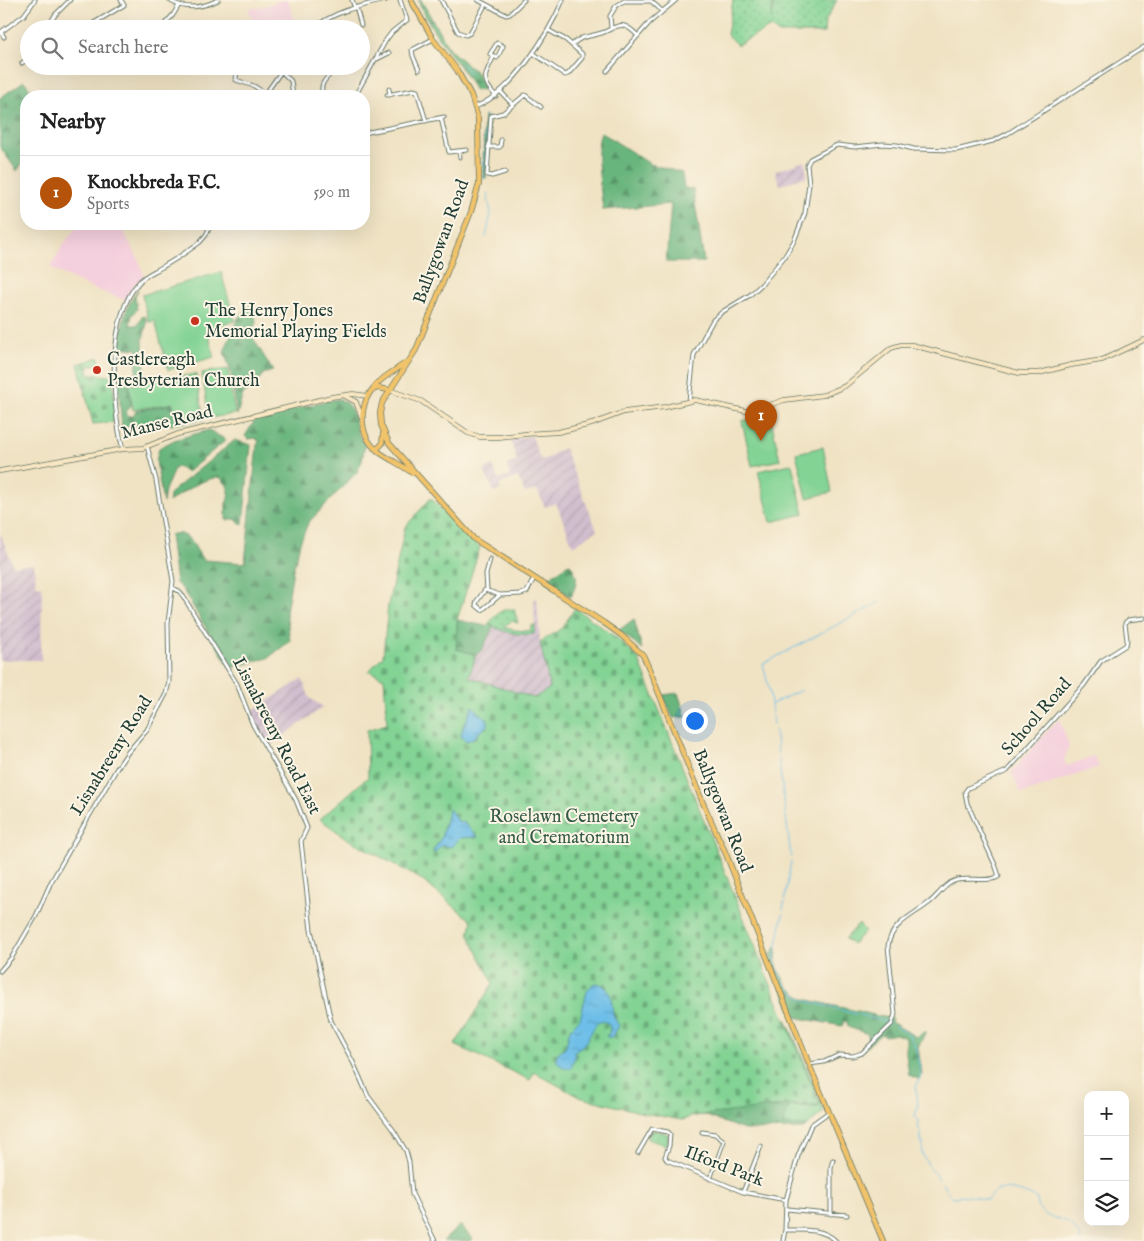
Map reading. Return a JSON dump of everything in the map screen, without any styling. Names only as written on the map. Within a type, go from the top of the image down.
[{"type":"main road","name":"Ballygowan Road","points":[[411,0],[433,39],[466,84],[476,107],[480,148],[479,184],[416,350],[382,403],[380,414],[382,428],[389,442],[474,539],[604,623],[632,644],[643,655],[883,1241]]},
{"type":"main road","name":"Ballygowan Road","points":[[362,420],[368,396],[380,380],[398,369],[411,357]]},
{"type":"main road","points":[[372,391],[378,388],[388,392]]},
{"type":"main road","points":[[362,420],[364,431],[374,448],[378,448],[382,444],[382,428]]},
{"type":"main road","name":"Ballygowan Road","points":[[374,448],[421,480]]},
{"type":"street","points":[[4,37],[2,32],[24,15],[35,0]]},
{"type":"street","points":[[52,20],[70,0]]},
{"type":"street","points":[[99,20],[124,5],[121,0]]},
{"type":"street","points":[[169,0],[179,6],[195,7],[218,0]]},
{"type":"street","points":[[352,0],[359,20]]},
{"type":"street","points":[[326,20],[355,8],[386,0]]},
{"type":"street","points":[[370,70],[388,36],[407,20],[400,0]]},
{"type":"street","points":[[441,0],[458,32],[466,35],[470,33],[485,5]]},
{"type":"street","points":[[479,0],[503,15],[508,15],[524,0]]},
{"type":"street","points":[[476,107],[501,92],[533,53],[548,30],[563,0]]},
{"type":"street","points":[[607,71],[662,11],[676,0]]},
{"type":"street","points":[[611,28],[609,20],[612,11],[624,1],[651,1],[662,11]]},
{"type":"street","points":[[168,20],[179,6]]},
{"type":"street","points":[[572,45],[582,37],[602,33],[618,26],[624,26],[638,36]]},
{"type":"street","points":[[533,53],[566,75],[582,58],[582,54],[572,45],[548,30]]},
{"type":"street","points":[[419,70],[412,50],[433,39]]},
{"type":"street","points":[[497,42],[503,46],[497,58],[494,56],[490,54],[497,42]]},
{"type":"street","points":[[689,401],[694,355],[714,320],[722,312],[750,295],[762,284],[788,252],[799,232],[808,195],[809,178],[807,162],[810,159],[837,145],[855,147],[883,144],[914,149],[942,150],[962,148],[993,141],[1144,46]]},
{"type":"street","points":[[376,60],[389,53]]},
{"type":"street","points":[[494,56],[485,77],[487,87],[496,96]]},
{"type":"street","points":[[235,75],[237,81],[251,85],[258,90]]},
{"type":"street","points":[[269,90],[279,75]]},
{"type":"street","points":[[286,75],[291,81],[292,90]]},
{"type":"street","points":[[321,90],[321,85],[329,75]]},
{"type":"street","points":[[358,90],[367,75]]},
{"type":"street","points":[[389,89],[388,95],[417,91],[426,121]]},
{"type":"street","points":[[501,92],[513,105]]},
{"type":"street","points":[[505,172],[492,176],[487,175],[491,116],[503,113],[524,94],[541,107]]},
{"type":"street","points":[[370,132],[443,118],[449,152],[467,150]]},
{"type":"street","points":[[488,147],[500,148],[501,140]]},
{"type":"street","points":[[459,152],[460,157]]},
{"type":"street","points":[[123,449],[114,392],[118,331],[123,308],[135,286],[142,279],[200,242],[208,230]]},
{"type":"street","points":[[388,392],[398,392],[421,401],[468,433],[480,437],[496,438],[558,432],[592,424],[624,412],[665,407],[689,401],[700,400],[746,411],[784,400],[824,395],[845,386],[886,351],[901,345],[912,345],[1020,373],[1039,374],[1071,365],[1102,360],[1144,340]]},
{"type":"street","points":[[340,395],[349,397],[356,402],[362,420]]},
{"type":"street","name":"Manse Road","points":[[0,471],[148,446],[178,434],[340,395],[368,396]]},
{"type":"street","name":"Lisnabreeny Road","points":[[0,971],[15,952],[36,916],[51,882],[117,768],[147,730],[166,694],[169,682],[168,618],[173,588],[172,570],[148,446]]},
{"type":"street","points":[[490,559],[486,574],[487,590],[477,601],[476,605],[482,610],[500,595]]},
{"type":"street","points":[[487,590],[500,595],[521,594],[527,592],[534,578]]},
{"type":"street","name":"Lisnabreeny Road East","points":[[173,588],[183,596],[237,684],[252,725],[292,791],[305,821],[307,828],[302,835],[301,841],[310,930],[331,1021],[353,1062],[368,1096],[394,1130],[406,1151],[412,1194],[435,1241]]},
{"type":"street","name":"School Road","points":[[809,1064],[824,1062],[839,1055],[853,1056],[862,1053],[892,1024],[895,1018],[894,997],[888,946],[889,938],[893,932],[899,925],[929,903],[951,882],[965,879],[995,879],[999,876],[967,803],[965,792],[968,788],[1007,772],[1084,685],[1101,661],[1126,645],[1125,623],[1128,620],[1144,618]]},
{"type":"street","points":[[783,1241],[787,1209],[786,1200],[809,1128],[829,1112]]},
{"type":"street","name":"Ilford Park","points":[[638,1153],[652,1129],[668,1132],[670,1140],[665,1155],[666,1159],[743,1192],[786,1200]]},
{"type":"street","points":[[702,1132],[715,1134],[724,1140],[710,1179]]},
{"type":"street","points":[[743,1192],[761,1146]]},
{"type":"street","points":[[831,1214],[831,1168],[833,1160]]},
{"type":"street","points":[[787,1209],[847,1215]]},
{"type":"street","points":[[785,1230],[818,1232],[829,1235],[835,1240]]},
{"type":"shaded area","points":[[282,0],[288,0],[295,20],[253,20],[248,8],[258,8]]},
{"type":"shaded area","points":[[805,161],[807,176],[780,185],[775,171]]},
{"type":"shaded area","points":[[74,230],[122,230],[138,258],[144,276],[136,283],[125,300],[94,289],[50,268],[63,245]]},
{"type":"shaded area","points":[[532,436],[542,460],[553,456],[554,453],[564,448],[597,530],[573,546],[556,503],[545,507],[537,490],[525,493],[518,477],[500,484],[500,489],[494,493],[484,470],[493,466],[498,479],[510,476],[507,465],[517,461],[510,439]]},
{"type":"shaded area","points":[[0,533],[13,566],[34,564],[36,585],[42,586],[41,660],[0,660]]},
{"type":"shaded area","points":[[534,598],[537,598],[540,642],[550,688],[534,698],[469,677],[476,655],[482,650],[493,627],[513,632],[534,634]]},
{"type":"shaded area","points":[[302,679],[310,698],[323,707],[270,746],[258,730],[250,712]]},
{"type":"shaded area","points":[[1059,718],[1069,746],[1064,760],[1067,766],[1094,756],[1099,767],[1021,794],[1011,772]]},
{"type":"green space","points":[[418,0],[421,0],[450,50],[477,73],[484,89],[475,91],[466,75],[435,33]]},
{"type":"green space","points":[[733,0],[772,0],[772,19],[774,0],[837,0],[825,22],[824,33],[777,33],[771,27],[737,45],[727,35]]},
{"type":"green space","points":[[24,81],[31,90],[20,90],[20,167],[17,171],[0,147],[0,98]]},
{"type":"green space","points":[[484,116],[488,118],[486,178],[483,178]]},
{"type":"green space","points":[[601,132],[650,164],[682,173],[684,188],[693,189],[704,262],[666,262],[671,204],[603,210],[598,159]]},
{"type":"green space","name":"The Henry Jones Memorial Playing Fields","points":[[221,272],[235,321],[207,329],[214,357],[168,370],[155,321],[149,322],[142,295]]},
{"type":"green space","points":[[138,289],[135,297],[137,309],[132,315],[130,325],[138,325],[142,317],[145,316],[146,325],[143,340],[145,374],[141,381],[136,375],[138,349],[119,347],[124,316]]},
{"type":"green space","points":[[253,303],[256,323],[250,333],[273,371],[263,374],[255,386],[243,394],[237,415],[231,372],[224,352],[238,318]]},
{"type":"green space","points":[[99,357],[100,363],[89,366],[88,374],[113,376],[115,422],[93,424],[78,364]]},
{"type":"green space","points":[[228,369],[235,414],[209,418],[202,373]]},
{"type":"green space","points":[[196,374],[204,419],[176,424],[173,403],[133,410],[129,385]]},
{"type":"green space","points":[[128,379],[131,406],[126,412],[127,416],[133,416],[136,411],[172,404],[175,424],[170,425],[168,418],[122,428],[118,380]]},
{"type":"green space","points":[[340,399],[351,409],[358,433],[365,444],[362,461],[357,472],[308,523],[300,543],[286,612],[290,641],[268,658],[230,668],[183,590],[176,583],[170,535],[181,534],[186,536],[203,560],[245,563],[257,445],[259,442],[256,438],[248,439],[245,436],[255,420],[325,401]]},
{"type":"green space","points":[[770,415],[780,460],[752,466],[742,421]]},
{"type":"green space","points":[[209,430],[226,440],[186,473],[181,468],[175,467],[165,490],[163,503],[156,461],[159,448],[174,440]]},
{"type":"green space","points":[[235,440],[251,445],[243,525],[235,519],[226,520],[226,503],[230,496],[227,485],[220,477],[199,483],[169,502],[169,494]]},
{"type":"green space","points":[[823,447],[832,492],[807,498],[796,453]]},
{"type":"green space","points":[[791,464],[804,514],[771,522],[758,471]]},
{"type":"green space","name":"Roselawn Cemetery and Crematorium","points":[[431,498],[469,539],[480,547],[457,620],[456,649],[476,655],[469,677],[534,698],[550,688],[540,642],[562,628],[575,608],[617,638],[638,658],[820,1106],[790,1105],[694,1116],[682,1120],[579,1097],[534,1072],[530,1080],[455,1045],[493,983],[469,935],[472,921],[419,878],[346,838],[320,819],[368,777],[367,730],[387,724],[384,678],[369,671],[383,656],[388,605],[405,527]]},
{"type":"green space","points":[[570,564],[576,577],[575,588],[571,597],[545,581]]},
{"type":"green space","points":[[506,609],[514,609],[518,623],[514,622],[514,620],[505,625],[505,628],[530,631],[531,626],[535,625],[534,634],[510,633],[498,629],[489,623],[498,613]]},
{"type":"green space","points":[[634,619],[642,649],[619,630]]},
{"type":"green space","points":[[457,620],[486,626],[489,623],[493,627],[482,650],[476,655],[456,649]]},
{"type":"green space","points":[[678,693],[686,717],[673,718],[663,695]]},
{"type":"green space","points":[[859,924],[865,931],[853,944],[845,939]]},
{"type":"green space","points":[[775,948],[777,948],[776,960],[780,973],[789,988],[804,999],[892,1019],[891,1022],[916,1037],[926,1031],[918,1047],[922,1075],[918,1079],[909,1075],[906,1038],[896,1034],[886,1036],[881,1034],[859,1052],[868,1041],[868,1034],[848,1027],[847,1022],[844,1021],[842,1026],[794,1017],[769,958]]},
{"type":"green space","points":[[786,1019],[822,1105],[814,1108],[789,1107],[783,1125],[807,1126],[804,1129],[744,1130],[704,1115],[682,1120],[785,1027]]},
{"type":"green space","points":[[822,1105],[823,1112],[807,1126],[783,1125],[789,1106],[814,1108]]},
{"type":"green space","points":[[654,1130],[668,1134],[668,1146],[647,1139],[651,1131]]},
{"type":"green space","points":[[460,1225],[473,1239],[471,1241],[443,1241]]},
{"type":"water","points":[[472,706],[488,720],[488,725],[467,741],[461,737]]},
{"type":"water","points":[[449,809],[458,821],[464,823],[478,837],[460,838],[451,847],[442,845],[434,853],[433,851],[441,838]]},
{"type":"water","points":[[597,983],[609,991],[613,1014],[619,1026],[613,1036],[608,1038],[606,1035],[609,1035],[610,1025],[604,1021],[597,1023],[585,1043],[574,1051],[575,1056],[571,1068],[564,1068],[556,1059],[557,1054],[566,1046],[570,1029],[580,1019],[587,991],[593,984]]},
{"type":"waterway","points":[[462,65],[471,73]]},
{"type":"waterway","points":[[484,179],[486,115]]},
{"type":"waterway","points":[[486,237],[491,213],[487,193]]},
{"type":"waterway","points":[[773,724],[770,693],[763,664],[880,602]]},
{"type":"waterway","points":[[772,704],[801,690]]},
{"type":"waterway","points":[[775,730],[791,857]]},
{"type":"waterway","points":[[783,910],[791,861]]},
{"type":"waterway","points":[[783,914],[774,960],[779,974],[788,989],[804,1000],[889,1023]]},
{"type":"waterway","points":[[895,1026],[908,1034],[915,1046],[921,1076],[916,1086],[918,1106],[915,1116],[921,1132],[922,1154],[939,1179]]},
{"type":"waterway","points":[[942,1183],[951,1197],[970,1196],[987,1200],[995,1192],[1006,1189],[1028,1195],[1037,1199],[1038,1206],[1044,1214],[1071,1225],[1081,1238],[1080,1241]]},
{"type":"place","name":"The Henry Jones Memorial Playing Fields","points":[[195,321]]},
{"type":"place","name":"Castlereagh Presbyterian Church","points":[[97,370]]},
{"type":"place","name":"Knockbreda F.C.","points":[[761,441]]}]
